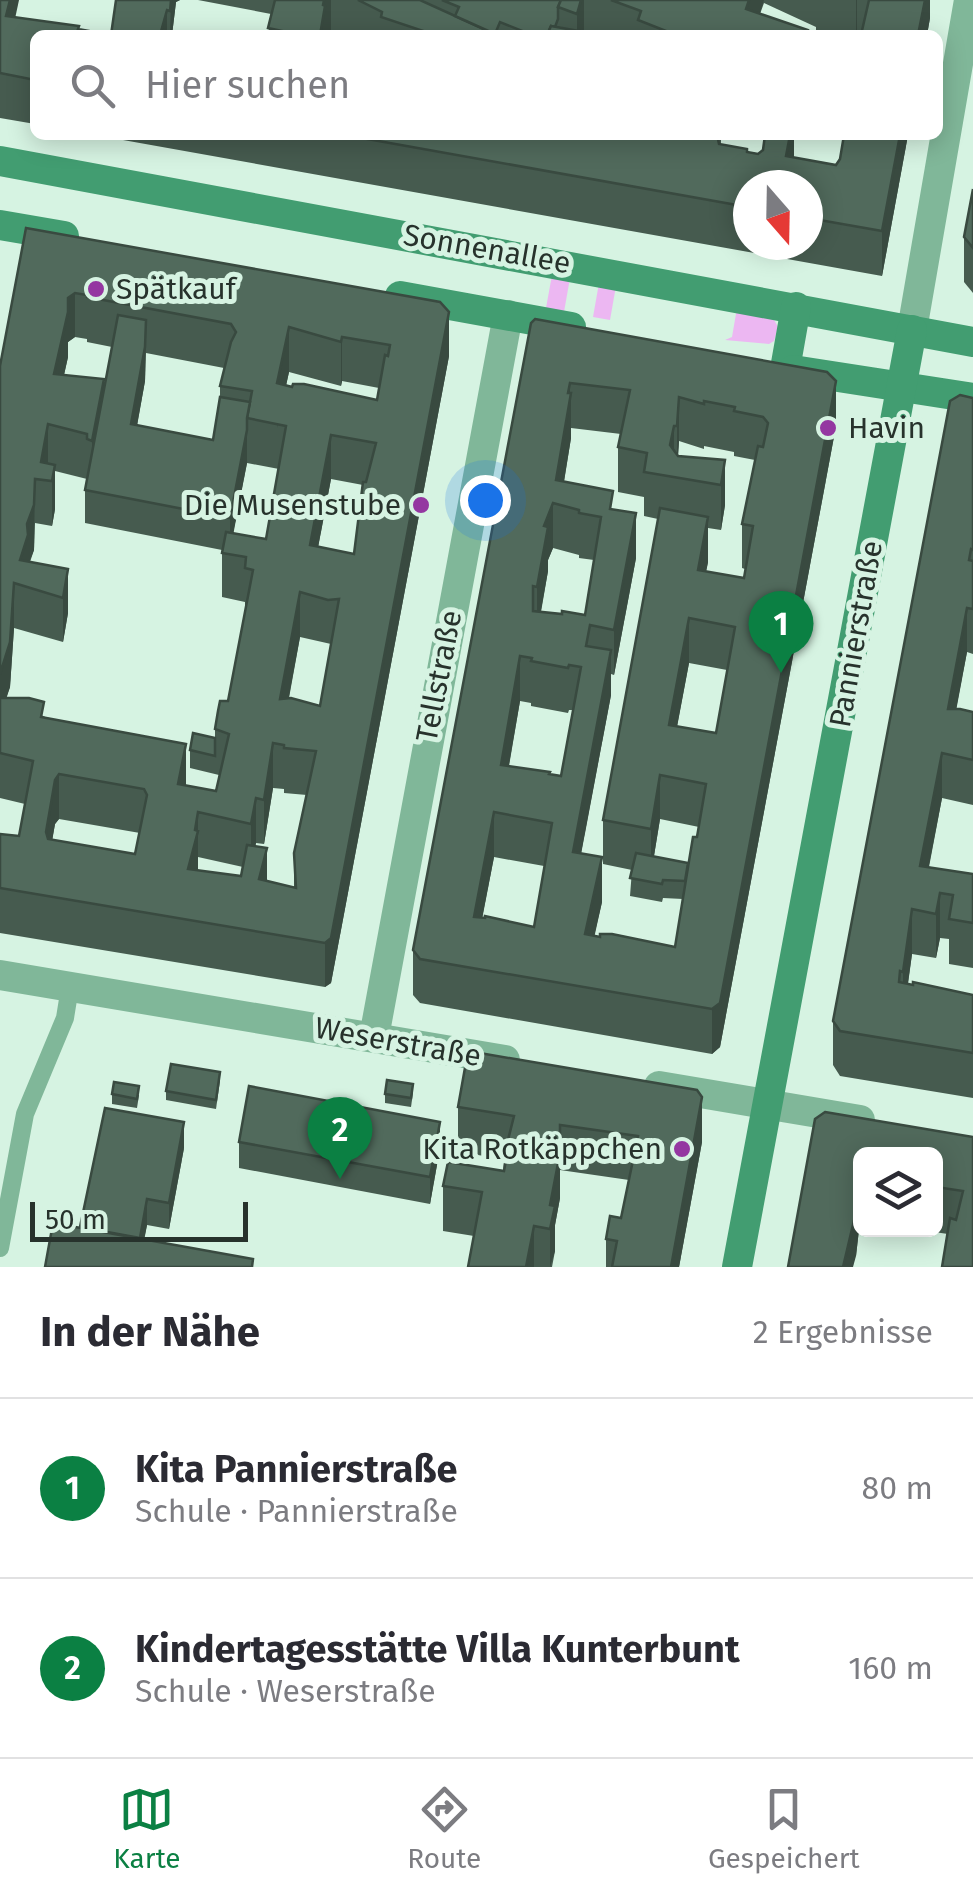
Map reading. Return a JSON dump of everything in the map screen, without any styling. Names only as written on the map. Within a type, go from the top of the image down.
[{"type":"main road","name":"Sonnenallee","points":[[0,161],[973,342]]},
{"type":"main road","points":[[0,224],[101,243]]},
{"type":"main road","name":"Sonnenallee","points":[[366,290],[605,333]]},
{"type":"main road","points":[[796,307],[770,366],[973,398]]},
{"type":"main road","name":"Pannierstraße","points":[[738,1267],[912,330]]},
{"type":"street","name":"Pannierstraße","points":[[912,330],[969,0]]},
{"type":"street","name":"Tellstraße","points":[[374,1037],[508,315]]},
{"type":"street","name":"Weserstraße","points":[[0,975],[530,1064]]},
{"type":"street","points":[[622,1080],[883,1124]]},
{"type":"lane","points":[[0,1248],[25,1114],[65,1018],[70,987]]},
{"type":"shaded area","points":[[552,275],[570,278],[564,312],[546,308]]},
{"type":"shaded area","points":[[599,283],[616,286],[610,320],[593,317]]},
{"type":"shaded area","points":[[737,308],[773,318],[778,327],[774,341],[769,344],[725,340],[732,337]]},
{"type":"building","points":[[0,0],[10,0],[6,16],[79,26],[84,30],[30,30],[30,79],[0,73]]},
{"type":"building","points":[[116,0],[171,0],[170,11],[167,10],[161,30],[112,30]]},
{"type":"building","points":[[275,0],[324,0],[321,30],[268,28]]},
{"type":"building","points":[[358,0],[420,0],[486,30],[420,30],[381,17],[382,12]]},
{"type":"building","points":[[442,0],[561,0],[555,27],[549,30],[520,30],[500,22],[497,30],[486,30],[455,16],[459,7]]},
{"type":"building","points":[[561,0],[581,0],[577,14],[558,7]]},
{"type":"building","points":[[611,0],[749,0],[746,9],[808,30],[663,30],[638,20],[641,11]]},
{"type":"building","points":[[869,0],[925,0],[919,30],[862,30]]},
{"type":"building","points":[[373,140],[718,140],[719,144],[758,154],[764,140],[789,140],[786,156],[836,165],[843,140],[899,140],[882,231],[823,221],[823,170],[733,170],[733,204]]},
{"type":"building","points":[[973,189],[973,248],[964,237]]},
{"type":"building","points":[[26,228],[440,302],[449,312],[331,938],[325,943],[0,888],[0,834],[19,836],[33,761],[0,753],[0,698],[44,702],[41,717],[186,744],[178,784],[216,791],[229,734],[215,729],[218,711],[220,701],[228,701],[253,570],[245,568],[246,557],[222,553],[226,532],[266,539],[286,426],[247,418],[252,391],[220,386],[236,332],[231,324],[75,293],[68,298],[54,374],[104,379],[92,441],[87,434],[48,424],[41,462],[55,465],[52,481],[35,479],[34,505],[20,560],[68,569],[63,598],[14,583],[10,642],[0,674],[0,366]],"holes":[[[289,327],[341,342],[342,337],[390,345],[377,400],[304,384],[292,387],[277,383]],[[331,435],[376,443],[363,482],[354,554],[310,545]],[[300,592],[339,599],[320,706],[280,699]],[[273,743],[316,751],[294,853],[296,888],[259,879],[267,848],[247,845],[241,876],[188,869],[198,831],[198,812],[251,824],[256,798],[264,800]],[[59,774],[144,789],[147,795],[135,854],[48,839],[46,832]]]},
{"type":"building","points":[[118,315],[146,320],[131,424],[213,440],[220,397],[250,402],[230,518],[85,490]]},
{"type":"building","points":[[535,319],[827,372],[836,381],[720,1003],[712,1009],[420,959],[413,950],[531,323]],"holes":[[[570,383],[630,390],[618,447],[647,453],[644,472],[721,485],[725,460],[678,456],[670,445],[677,426],[679,397],[735,407],[734,411],[763,417],[768,423],[763,447],[758,446],[742,524],[753,526],[744,578],[698,570],[708,517],[660,508],[603,820],[651,829],[660,775],[706,784],[675,947],[612,934],[585,934],[602,857],[573,852],[611,650],[586,646],[590,625],[614,630],[636,513],[610,509],[613,491],[556,480]],[[553,503],[601,517],[585,615],[533,611],[533,586],[537,587],[548,527],[544,526]],[[689,618],[735,627],[716,733],[669,725]],[[520,656],[568,668],[581,667],[561,776],[501,765]],[[494,812],[552,823],[534,927],[474,917]]]},
{"type":"building","points":[[960,395],[973,398],[973,550],[969,560],[973,561],[973,609],[967,608],[948,709],[973,712],[973,760],[942,753],[920,866],[973,874],[973,923],[949,919],[953,895],[940,893],[936,914],[912,909],[899,982],[973,995],[973,1053],[840,1031],[833,1021],[950,401]]},
{"type":"building","points":[[193,733],[215,738],[215,756],[190,750]]},
{"type":"building","points":[[636,853],[688,863],[685,881],[663,880],[662,884],[630,878]]},
{"type":"building","points":[[468,1051],[697,1090],[702,1097],[671,1267],[612,1267],[617,1241],[606,1239],[610,1216],[621,1218],[638,1136],[560,1125],[550,1229],[534,1226],[526,1267],[468,1267],[482,1192],[443,1186],[448,1162],[504,1171],[514,1116],[458,1107]]},
{"type":"building","points":[[171,1064],[220,1072],[216,1100],[166,1091]]},
{"type":"building","points":[[387,1080],[413,1084],[411,1098],[385,1094]]},
{"type":"building","points":[[114,1082],[139,1086],[137,1099],[112,1094]]},
{"type":"building","points":[[249,1086],[440,1122],[430,1177],[239,1142]]},
{"type":"building","points":[[105,1108],[184,1122],[169,1203],[147,1199],[140,1238],[80,1227]]},
{"type":"building","points":[[825,1112],[973,1137],[973,1267],[942,1267],[950,1218],[956,1220],[963,1191],[943,1188],[943,1147],[853,1147],[853,1225],[843,1267],[788,1267],[815,1119]]},
{"type":"building","points":[[53,1223],[253,1259],[252,1267],[45,1267]]},
{"type":"place","name":"Spätkauf","points":[[96,289]]},
{"type":"place","name":"Havin","points":[[828,428]]},
{"type":"place","name":"Die Musenstube","points":[[421,505]]},
{"type":"place","name":"Kita Pannierstraße","points":[[781,673]]},
{"type":"place","name":"Kita Rotkäppchen","points":[[682,1149]]},
{"type":"place","name":"Kindertagesstätte Villa Kunterbunt","points":[[340,1179]]}]
